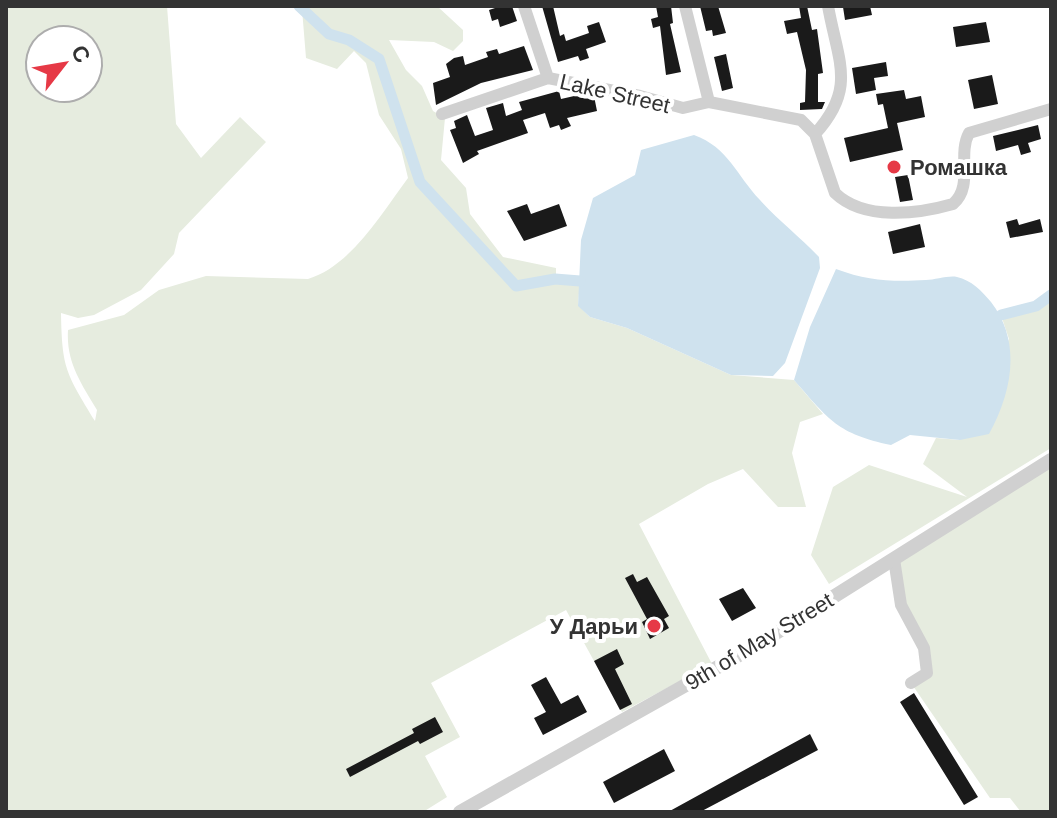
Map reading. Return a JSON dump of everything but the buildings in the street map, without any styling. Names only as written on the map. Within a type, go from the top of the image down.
[{"type":"street","name":"Lake Street","points":[[524,6],[548,78],[683,108],[709,102],[793,117],[815,134]]},
{"type":"street","points":[[685,6],[709,102]]},
{"type":"street","points":[[828,6],[841,97],[835,112],[815,134],[835,193],[842,200],[865,209],[916,212],[958,199],[964,182],[963,147],[969,133],[1051,109]]},
{"type":"street","points":[[442,114],[548,78]]},
{"type":"street","name":"9th of May Street","points":[[460,812],[751,649],[1051,460]]},
{"type":"street","points":[[894,559],[901,605],[924,648],[927,673],[911,683]]},
{"type":"shaded area","points":[[6,6],[167,6],[176,124],[201,158],[240,117],[266,142],[179,233],[174,254],[141,290],[94,315],[78,318],[61,313],[68,370],[95,421],[97,410],[80,381],[69,352],[68,330],[124,315],[159,290],[206,276],[308,279],[324,272],[352,251],[408,178],[401,149],[379,115],[366,63],[354,51],[337,69],[306,58],[302,9],[299,6],[437,6],[463,30],[463,41],[453,51],[434,42],[389,40],[406,70],[422,86],[433,111],[445,118],[441,160],[466,188],[470,214],[503,257],[556,268],[556,279],[580,281],[578,305],[590,317],[627,328],[731,375],[794,380],[823,414],[800,422],[792,453],[806,507],[778,507],[743,469],[708,484],[639,524],[712,664],[622,712],[566,610],[431,683],[460,737],[425,756],[447,797],[423,812],[6,812]]},
{"type":"shaded area","points":[[1051,295],[1051,448],[829,584],[811,555],[833,487],[869,465],[967,497],[923,464],[936,438],[960,440],[1009,339],[1001,315],[1036,306]]},
{"type":"shaded area","points":[[1051,460],[1051,812],[1021,812],[1010,798],[990,798],[911,683],[927,673],[924,649],[901,605],[894,559]]},
{"type":"water","points":[[694,135],[706,140],[724,155],[760,200],[819,257],[820,268],[785,363],[773,376],[731,375],[627,328],[590,317],[578,306],[581,240],[593,198],[635,175],[641,150]]},
{"type":"water","points":[[836,269],[891,281],[957,277],[972,283],[984,294],[1001,317],[1010,350],[1008,384],[989,434],[960,440],[910,435],[891,445],[846,430],[816,405],[794,380],[810,327]]},
{"type":"waterway","points":[[299,6],[329,34],[349,40],[379,59],[420,182],[516,286],[555,279],[580,281]]},
{"type":"waterway","points":[[1001,315],[1036,306],[1051,295]]},
{"type":"place","name":"Ромашка","points":[[894,167]]},
{"type":"place","name":"У Дарьи","points":[[654,626]]}]
